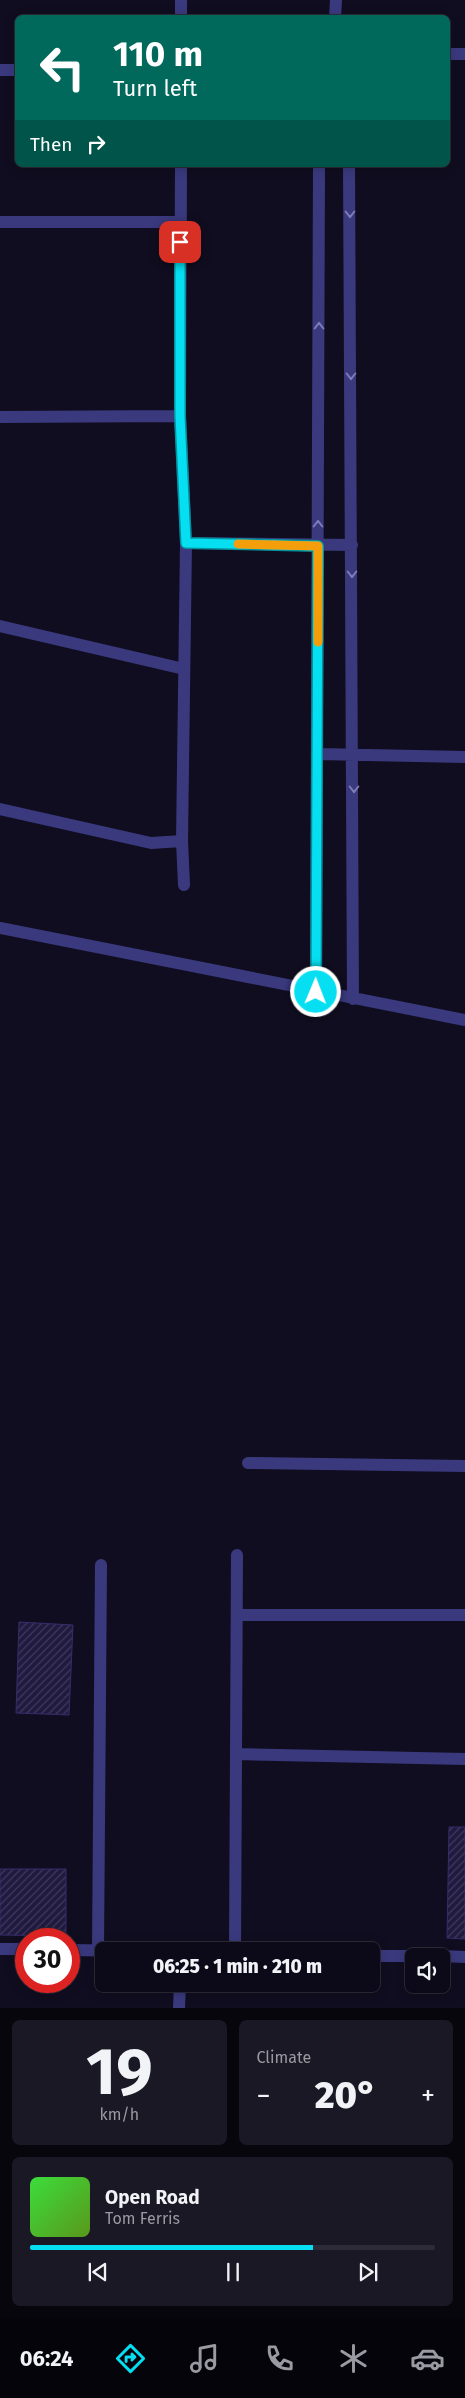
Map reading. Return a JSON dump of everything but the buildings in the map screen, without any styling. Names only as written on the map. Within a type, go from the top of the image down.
[{"type":"street","points":[[181,0],[181,15]]},
{"type":"street","points":[[335,15],[336,0]]},
{"type":"street","points":[[450,54],[465,54]]},
{"type":"street","points":[[0,70],[15,70]]},
{"type":"street","points":[[181,167],[180,416],[186,543],[182,841],[184,885]]},
{"type":"street","points":[[316,992],[319,167]]},
{"type":"street","points":[[349,167],[354,755],[353,999]]},
{"type":"street","points":[[0,222],[180,222]]},
{"type":"street","points":[[0,417],[180,416]]},
{"type":"street","points":[[186,543],[352,545]]},
{"type":"street","points":[[0,626],[184,668]]},
{"type":"street","points":[[318,754],[465,757]]},
{"type":"street","points":[[0,809],[151,843],[182,841]]},
{"type":"street","points":[[0,928],[465,1020]]},
{"type":"street","points":[[248,1463],[465,1466]]},
{"type":"street","points":[[235,1942],[237,1555]]},
{"type":"street","points":[[98,1942],[101,1565]]},
{"type":"street","points":[[237,1615],[465,1614]]},
{"type":"street","points":[[236,1754],[465,1759]]},
{"type":"street","points":[[0,1949],[15,1949]]},
{"type":"street","points":[[80,1950],[95,1950]]},
{"type":"street","points":[[380,1956],[405,1956]]},
{"type":"street","points":[[450,1956],[465,1957]]},
{"type":"street","points":[[179,2008],[180,1992]]},
{"type":"slow traffic","points":[[238,544],[318,546],[318,642]]},
{"type":"route","points":[[180,242],[180,416],[186,543],[318,546],[318,908],[316,992]]}]
